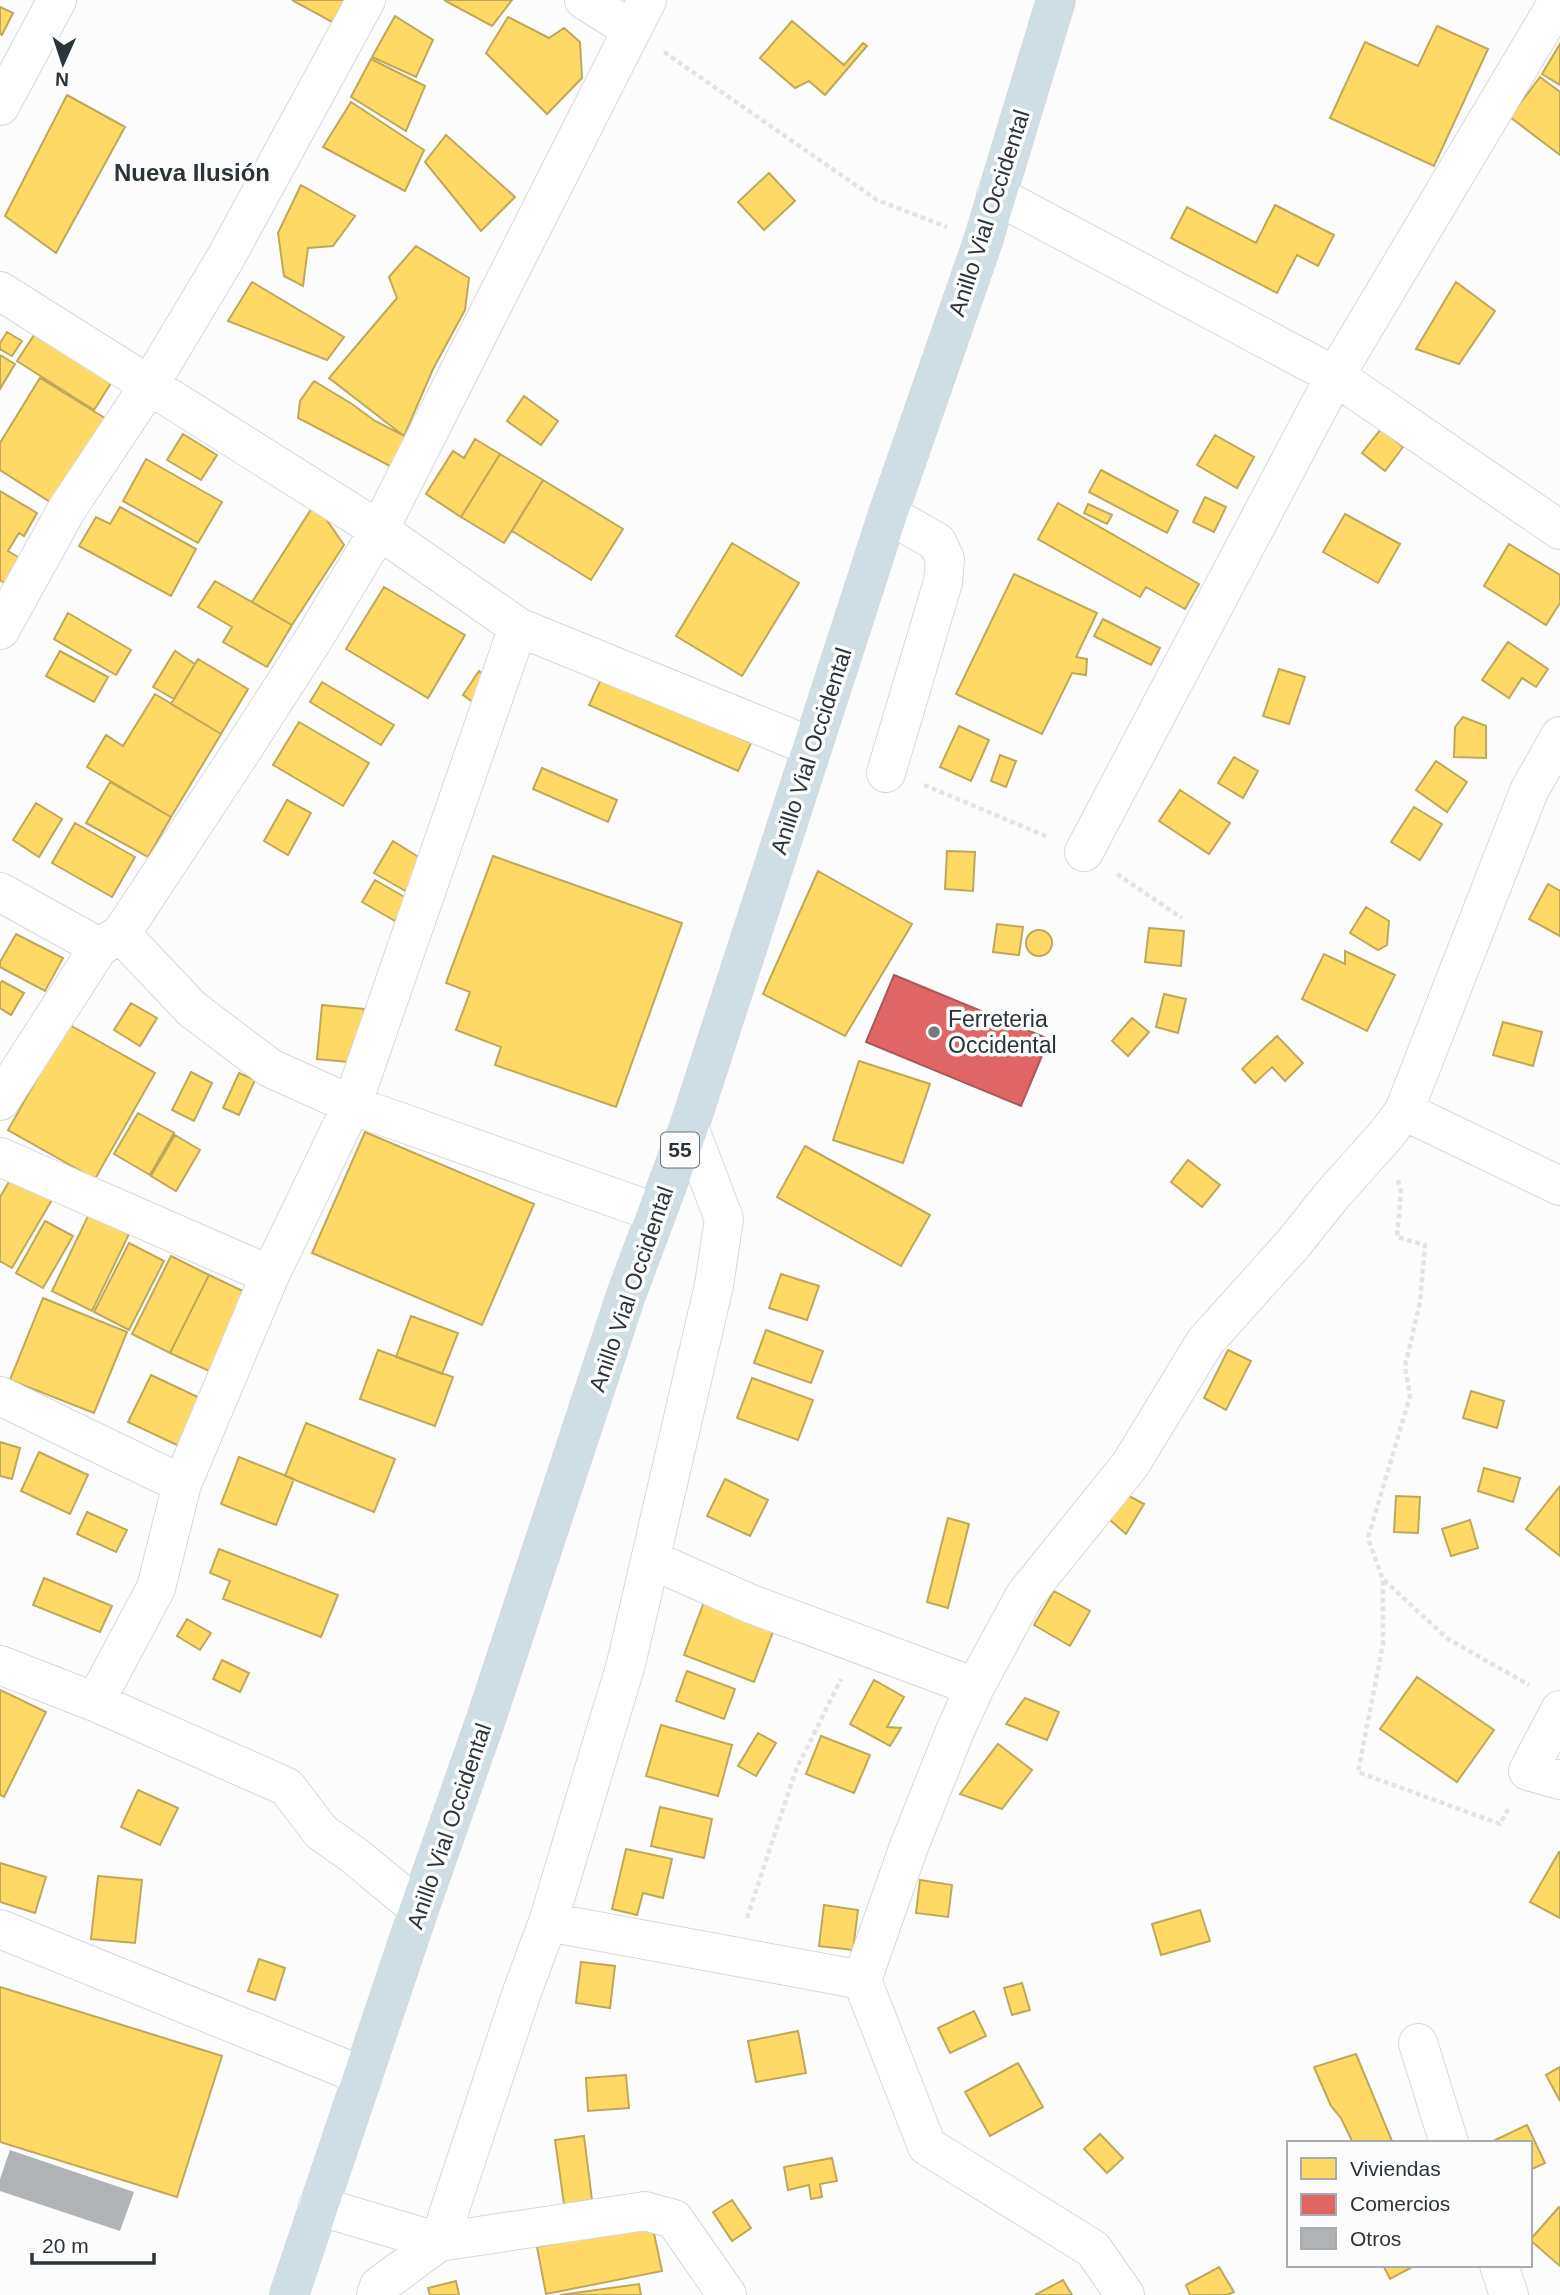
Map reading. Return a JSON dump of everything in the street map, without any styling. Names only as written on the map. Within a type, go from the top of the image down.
[{"type":"highway","name":"Anillo Vial Occidental","points":[[289,2295],[486,1719],[626,1294],[689,1127],[888,514],[983,241],[1056,0]]},
{"type":"street","points":[[0,106],[57,0]]},
{"type":"street","points":[[0,630],[67,509],[150,384],[226,257],[366,0]]},
{"type":"street","points":[[0,1101],[256,730],[379,530],[640,15],[584,0]]},
{"type":"street","points":[[1084,852],[1335,376],[1559,0]]},
{"type":"street","points":[[996,195],[1335,376],[1560,530]]},
{"type":"street","points":[[0,291],[379,530],[518,627],[812,747]]},
{"type":"street","points":[[886,773],[943,582],[944,559],[937,541],[888,514]]},
{"type":"street","points":[[95,1702],[156,1588],[182,1484],[270,1275],[352,1105],[518,627]]},
{"type":"street","points":[[1125,2295],[1093,2249],[927,2146],[862,1980],[908,1849],[975,1687],[1025,1595],[1130,1465],[1205,1342],[1395,1123],[1529,791],[1560,736]]},
{"type":"street","points":[[0,892],[110,941],[191,1009],[270,1068],[352,1105],[657,1213]]},
{"type":"street","points":[[1395,1123],[1560,1186]]},
{"type":"street","points":[[376,2295],[379,2286],[439,2242],[548,1922],[626,1664],[714,1285],[724,1219],[689,1127]]},
{"type":"street","points":[[0,1157],[270,1275]]},
{"type":"street","points":[[0,1396],[182,1484]]},
{"type":"street","points":[[652,1560],[751,1604],[975,1687]]},
{"type":"street","points":[[0,1665],[95,1702],[287,1787],[321,1832],[355,1856],[419,1909]]},
{"type":"street","points":[[1549,1700],[1528,1771],[1560,1780]]},
{"type":"street","points":[[548,1922],[862,1980]]},
{"type":"street","points":[[0,1929],[363,2076]]},
{"type":"street","points":[[1418,2043],[1448,2141]]},
{"type":"street","points":[[318,2206],[439,2242],[645,2211],[674,2220],[727,2295]]},
{"type":"street","points":[[1500,2267],[1509,2295]]},
{"type":"path","points":[[640,15],[877,200],[983,241]]},
{"type":"path","points":[[886,773],[932,787],[1084,852],[1182,918]]},
{"type":"path","points":[[1395,1123],[1401,1192],[1397,1237],[1426,1245],[1420,1302],[1405,1366],[1410,1396],[1368,1538],[1383,1580],[1383,1644],[1358,1772],[1500,1825]]},
{"type":"path","points":[[1383,1580],[1448,1639],[1549,1700]]},
{"type":"path","points":[[735,1956],[796,1770],[858,1644]]},
{"type":"building: Viviendas","points":[[292,0],[345,0],[332,22]]},
{"type":"building: Viviendas","points":[[444,0],[512,0],[492,26]]},
{"type":"building: Viviendas","points":[[0,7],[13,13],[2,35],[0,34]]},
{"type":"building: Viviendas","points":[[395,16],[433,40],[416,77],[372,57]]},
{"type":"building: Viviendas","points":[[508,17],[549,38],[564,28],[580,42],[582,78],[547,114],[486,53]]},
{"type":"building: Viviendas","points":[[792,21],[844,65],[863,43],[867,46],[825,95],[809,81],[795,88],[760,58]]},
{"type":"building: Viviendas","points":[[1437,26],[1488,49],[1434,166],[1330,118],[1365,42],[1418,66]]},
{"type":"building: Viviendas","points":[[1560,44],[1560,85],[1542,74]]},
{"type":"building: Viviendas","points":[[371,59],[425,86],[406,131],[351,97]]},
{"type":"building: Viviendas","points":[[1540,77],[1560,92],[1560,155],[1510,117]]},
{"type":"building: Viviendas","points":[[67,95],[125,127],[56,253],[5,216]]},
{"type":"building: Viviendas","points":[[351,102],[424,150],[405,191],[323,147]]},
{"type":"building: Viviendas","points":[[446,135],[515,197],[481,231],[425,162]]},
{"type":"building: Viviendas","points":[[769,173],[795,201],[764,230],[738,202]]},
{"type":"building: Viviendas","points":[[301,185],[355,216],[333,246],[308,248],[303,286],[284,276],[278,233]]},
{"type":"building: Viviendas","points":[[1275,205],[1334,235],[1318,266],[1297,255],[1277,293],[1171,238],[1187,207],[1256,243]]},
{"type":"building: Viviendas","points":[[416,246],[469,278],[465,310],[433,369],[404,436],[329,378],[397,298],[389,277]]},
{"type":"building: Viviendas","points":[[252,282],[344,337],[327,360],[228,321]]},
{"type":"building: Viviendas","points":[[1456,282],[1495,311],[1459,364],[1416,349]]},
{"type":"building: Viviendas","points":[[40,326],[116,375],[94,410],[17,361]]},
{"type":"building: Viviendas","points":[[7,332],[22,341],[12,356],[0,349],[0,343]]},
{"type":"building: Viviendas","points":[[0,355],[15,364],[0,389]]},
{"type":"building: Viviendas","points":[[40,378],[108,420],[55,505],[0,470],[0,443]]},
{"type":"building: Viviendas","points":[[314,381],[375,421],[418,443],[390,466],[298,418],[300,401]]},
{"type":"building: Viviendas","points":[[524,396],[558,421],[541,445],[507,421]]},
{"type":"building: Viviendas","points":[[1381,429],[1403,447],[1385,471],[1362,453]]},
{"type":"building: Viviendas","points":[[183,434],[217,455],[201,480],[167,460]]},
{"type":"building: Viviendas","points":[[1215,435],[1254,457],[1237,488],[1197,465]]},
{"type":"building: Viviendas","points":[[475,439],[500,454],[461,517],[426,494],[453,451],[464,458]]},
{"type":"building: Viviendas","points":[[500,454],[543,480],[504,543],[461,517]]},
{"type":"building: Viviendas","points":[[146,459],[222,502],[198,543],[123,501]]},
{"type":"building: Viviendas","points":[[1101,470],[1178,511],[1167,533],[1089,492]]},
{"type":"building: Viviendas","points":[[543,480],[623,529],[591,580],[512,531]]},
{"type":"building: Viviendas","points":[[0,491],[37,513],[24,536],[19,533],[8,551],[26,562],[11,587],[0,580]]},
{"type":"building: Viviendas","points":[[1205,497],[1226,507],[1214,532],[1193,522]]},
{"type":"building: Viviendas","points":[[315,503],[344,545],[292,625],[252,602]]},
{"type":"building: Viviendas","points":[[1058,503],[1199,584],[1185,609],[1146,587],[1140,597],[1038,539]]},
{"type":"building: Viviendas","points":[[1088,504],[1112,515],[1107,524],[1084,513]]},
{"type":"building: Viviendas","points":[[120,507],[196,549],[171,596],[79,546],[96,517],[110,524]]},
{"type":"building: Viviendas","points":[[1345,514],[1400,544],[1378,583],[1323,552]]},
{"type":"building: Viviendas","points":[[732,543],[799,583],[742,676],[676,636]]},
{"type":"building: Viviendas","points":[[1509,544],[1560,575],[1560,603],[1546,625],[1484,586]]},
{"type":"building: Viviendas","points":[[1014,574],[1097,613],[1076,657],[1087,659],[1086,675],[1072,673],[1042,734],[956,694]]},
{"type":"building: Viviendas","points":[[215,581],[292,625],[267,667],[223,642],[232,627],[198,607]]},
{"type":"building: Viviendas","points":[[384,587],[465,635],[428,698],[346,649]]},
{"type":"building: Viviendas","points":[[68,613],[131,650],[116,675],[54,639]]},
{"type":"building: Viviendas","points":[[1103,619],[1160,648],[1151,665],[1094,636]]},
{"type":"building: Viviendas","points":[[1508,642],[1548,669],[1536,687],[1522,678],[1509,698],[1482,680]]},
{"type":"building: Viviendas","points":[[60,651],[108,677],[94,702],[46,676]]},
{"type":"building: Viviendas","points":[[175,651],[195,664],[174,699],[153,687]]},
{"type":"building: Viviendas","points":[[198,659],[248,689],[221,734],[171,704]]},
{"type":"building: Viviendas","points":[[1279,669],[1305,677],[1289,724],[1263,716]]},
{"type":"building: Viviendas","points":[[479,671],[496,683],[480,707],[463,695]]},
{"type":"building: Viviendas","points":[[602,677],[751,743],[738,771],[589,705]]},
{"type":"building: Viviendas","points":[[322,682],[394,725],[381,745],[310,702]]},
{"type":"building: Viviendas","points":[[155,694],[221,734],[171,817],[87,767],[106,735],[123,746]]},
{"type":"building: Viviendas","points":[[1463,717],[1486,726],[1486,758],[1454,757],[1455,727]]},
{"type":"building: Viviendas","points":[[299,722],[369,763],[343,806],[273,765]]},
{"type":"building: Viviendas","points":[[959,726],[989,740],[971,781],[940,767]]},
{"type":"building: Viviendas","points":[[1000,755],[1016,761],[1006,787],[991,781]]},
{"type":"building: Viviendas","points":[[1234,757],[1258,771],[1243,798],[1218,783]]},
{"type":"building: Viviendas","points":[[1436,761],[1467,782],[1447,812],[1416,790]]},
{"type":"building: Viviendas","points":[[542,768],[617,800],[608,822],[533,789]]},
{"type":"building: Viviendas","points":[[110,782],[171,817],[148,857],[86,823]]},
{"type":"building: Viviendas","points":[[1180,790],[1230,823],[1209,854],[1159,821]]},
{"type":"building: Viviendas","points":[[287,800],[311,813],[288,855],[264,841]]},
{"type":"building: Viviendas","points":[[36,803],[62,819],[39,857],[13,840]]},
{"type":"building: Viviendas","points":[[1414,807],[1442,824],[1420,860],[1391,842]]},
{"type":"building: Viviendas","points":[[75,823],[135,857],[112,897],[52,863]]},
{"type":"building: Viviendas","points":[[393,841],[428,863],[409,893],[374,873]]},
{"type":"building: Viviendas","points":[[947,851],[975,852],[973,891],[945,889]]},
{"type":"building: Viviendas","points":[[493,856],[682,923],[616,1107],[495,1065],[501,1047],[456,1030],[470,992],[446,983]]},
{"type":"building: Viviendas","points":[[818,871],[912,924],[845,1036],[763,994]]},
{"type":"building: Viviendas","points":[[375,880],[408,899],[395,921],[362,902]]},
{"type":"building: Viviendas","points":[[1548,884],[1560,891],[1560,936],[1529,919]]},
{"type":"building: Viviendas","points":[[1366,907],[1389,921],[1387,945],[1378,950],[1350,933]]},
{"type":"building: Viviendas","points":[[997,924],[1023,927],[1019,955],[993,952]]},
{"type":"building: Viviendas","points":[[1149,928],[1184,931],[1181,966],[1145,962]]},
{"type":"building: Viviendas","points":[[1039,930],[1048,934],[1052,943],[1048,952],[1039,956],[1030,952],[1026,943],[1030,934]]},
{"type":"building: Viviendas","points":[[16,934],[63,958],[45,991],[0,967],[0,962]]},
{"type":"building: Viviendas","points":[[1345,951],[1395,975],[1367,1031],[1302,999],[1324,954],[1345,964]]},
{"type":"building: Viviendas","points":[[2,981],[24,993],[11,1015],[0,1008]]},
{"type":"building: Viviendas","points":[[1164,994],[1186,999],[1178,1033],[1156,1027]]},
{"type":"building: Viviendas","points":[[131,1003],[157,1018],[140,1046],[114,1030]]},
{"type":"building: Viviendas","points":[[322,1005],[364,1009],[359,1063],[317,1059]]},
{"type":"building: Viviendas","points":[[1132,1018],[1149,1032],[1128,1056],[1112,1041]]},
{"type":"building: Viviendas","points":[[1503,1022],[1542,1032],[1533,1066],[1493,1055]]},
{"type":"building: Viviendas","points":[[68,1024],[155,1073],[95,1179],[8,1130]]},
{"type":"building: Viviendas","points":[[1277,1036],[1303,1063],[1285,1081],[1272,1067],[1255,1083],[1242,1069]]},
{"type":"building: Viviendas","points":[[859,1061],[930,1084],[903,1163],[833,1140]]},
{"type":"building: Viviendas","points":[[191,1072],[212,1083],[194,1121],[172,1110]]},
{"type":"building: Viviendas","points":[[239,1073],[255,1080],[239,1115],[223,1108]]},
{"type":"building: Viviendas","points":[[138,1113],[174,1133],[150,1175],[114,1154]]},
{"type":"building: Viviendas","points":[[365,1132],[534,1204],[482,1325],[312,1253]]},
{"type":"building: Viviendas","points":[[175,1135],[200,1150],[176,1191],[151,1176]]},
{"type":"building: Viviendas","points":[[805,1146],[930,1215],[901,1266],[777,1197]]},
{"type":"building: Viviendas","points":[[1188,1160],[1220,1185],[1202,1207],[1171,1182]]},
{"type":"building: Viviendas","points":[[13,1175],[53,1198],[12,1268],[0,1261],[0,1197]]},
{"type":"building: Viviendas","points":[[89,1214],[129,1234],[92,1311],[52,1291]]},
{"type":"building: Viviendas","points":[[45,1221],[73,1236],[43,1288],[16,1273]]},
{"type":"building: Viviendas","points":[[129,1243],[164,1261],[129,1330],[94,1312]]},
{"type":"building: Viviendas","points":[[171,1256],[209,1275],[170,1353],[132,1334]]},
{"type":"building: Viviendas","points":[[781,1274],[819,1286],[807,1320],[769,1308]]},
{"type":"building: Viviendas","points":[[209,1275],[247,1293],[211,1372],[170,1353]]},
{"type":"building: Viviendas","points":[[43,1298],[127,1332],[94,1413],[10,1380]]},
{"type":"building: Viviendas","points":[[411,1316],[458,1333],[442,1374],[396,1357]]},
{"type":"building: Viviendas","points":[[766,1330],[823,1351],[811,1383],[754,1363]]},
{"type":"building: Viviendas","points":[[378,1350],[453,1377],[435,1426],[360,1399]]},
{"type":"building: Viviendas","points":[[1228,1350],[1251,1361],[1226,1410],[1204,1398]]},
{"type":"building: Viviendas","points":[[151,1375],[202,1399],[179,1446],[128,1422]]},
{"type":"building: Viviendas","points":[[752,1378],[813,1400],[798,1440],[737,1418]]},
{"type":"building: Viviendas","points":[[1471,1391],[1504,1401],[1497,1428],[1463,1418]]},
{"type":"building: Viviendas","points":[[306,1423],[395,1459],[374,1512],[285,1476]]},
{"type":"building: Viviendas","points":[[0,1442],[20,1448],[12,1479],[0,1476]]},
{"type":"building: Viviendas","points":[[39,1452],[88,1475],[70,1514],[21,1491]]},
{"type":"building: Viviendas","points":[[239,1457],[294,1479],[276,1525],[221,1504]]},
{"type":"building: Viviendas","points":[[1484,1468],[1520,1478],[1513,1502],[1478,1491]]},
{"type":"building: Viviendas","points":[[725,1479],[768,1500],[750,1536],[707,1516]]},
{"type":"building: Viviendas","points":[[1560,1486],[1560,1556],[1526,1529]]},
{"type":"building: Viviendas","points":[[1127,1495],[1144,1504],[1126,1534],[1110,1520]]},
{"type":"building: Viviendas","points":[[1396,1496],[1420,1497],[1418,1533],[1394,1532]]},
{"type":"building: Viviendas","points":[[87,1512],[127,1530],[116,1552],[77,1534]]},
{"type":"building: Viviendas","points":[[948,1518],[969,1524],[948,1608],[927,1602]]},
{"type":"building: Viviendas","points":[[1470,1520],[1478,1548],[1451,1556],[1442,1529]]},
{"type":"building: Viviendas","points":[[219,1549],[338,1595],[321,1637],[223,1599],[230,1581],[210,1573]]},
{"type":"building: Viviendas","points":[[44,1578],[112,1606],[100,1632],[33,1605]]},
{"type":"building: Viviendas","points":[[1054,1591],[1090,1611],[1070,1646],[1034,1625]]},
{"type":"building: Viviendas","points":[[704,1602],[774,1629],[754,1682],[684,1655]]},
{"type":"building: Viviendas","points":[[187,1619],[211,1633],[200,1650],[177,1636]]},
{"type":"building: Viviendas","points":[[222,1660],[249,1673],[240,1692],[213,1679]]},
{"type":"building: Viviendas","points":[[687,1671],[735,1689],[724,1719],[676,1701]]},
{"type":"building: Viviendas","points":[[1417,1677],[1494,1730],[1457,1782],[1380,1729]]},
{"type":"building: Viviendas","points":[[874,1680],[904,1697],[887,1727],[901,1728],[890,1746],[850,1724]]},
{"type":"building: Viviendas","points":[[0,1690],[46,1712],[4,1797],[0,1795]]},
{"type":"building: Viviendas","points":[[1025,1698],[1059,1712],[1047,1740],[1006,1724]]},
{"type":"building: Viviendas","points":[[661,1725],[732,1745],[718,1796],[646,1776]]},
{"type":"building: Viviendas","points":[[758,1733],[776,1743],[756,1776],[738,1766]]},
{"type":"building: Viviendas","points":[[821,1736],[870,1755],[854,1793],[806,1774]]},
{"type":"building: Viviendas","points":[[998,1744],[1032,1770],[1002,1809],[960,1794]]},
{"type":"building: Viviendas","points":[[138,1790],[178,1808],[160,1845],[121,1827]]},
{"type":"building: Viviendas","points":[[660,1807],[712,1819],[704,1858],[651,1846]]},
{"type":"building: Viviendas","points":[[626,1849],[672,1859],[663,1898],[643,1893],[637,1915],[612,1909]]},
{"type":"building: Viviendas","points":[[1560,1852],[1560,1918],[1530,1902]]},
{"type":"building: Viviendas","points":[[0,1863],[46,1877],[35,1913],[0,1902]]},
{"type":"building: Viviendas","points":[[98,1876],[142,1880],[135,1943],[91,1939]]},
{"type":"building: Viviendas","points":[[920,1880],[952,1885],[948,1917],[916,1913]]},
{"type":"building: Viviendas","points":[[824,1905],[858,1910],[853,1950],[819,1946]]},
{"type":"building: Viviendas","points":[[1200,1910],[1210,1941],[1161,1955],[1152,1924]]},
{"type":"building: Viviendas","points":[[259,1959],[285,1968],[275,2000],[248,1991]]},
{"type":"building: Viviendas","points":[[581,1962],[615,1966],[610,2008],[576,2003]]},
{"type":"building: Viviendas","points":[[1022,1983],[1030,2010],[1012,2015],[1004,1988]]},
{"type":"building: Viviendas","points":[[0,1987],[222,2056],[177,2197],[0,2142]]},
{"type":"building: Viviendas","points":[[974,2011],[986,2036],[950,2053],[938,2028]]},
{"type":"building: Viviendas","points":[[798,2031],[806,2073],[756,2082],[748,2041]]},
{"type":"building: Viviendas","points":[[1356,2054],[1392,2141],[1352,2141],[1341,2118],[1331,2106],[1314,2067]]},
{"type":"building: Viviendas","points":[[1018,2063],[1043,2107],[990,2136],[965,2092]]},
{"type":"building: Viviendas","points":[[1560,2067],[1560,2101],[1546,2075]]},
{"type":"building: Viviendas","points":[[626,2075],[629,2108],[588,2111],[586,2078]]},
{"type":"building: Viviendas","points":[[1527,2125],[1545,2163],[1532,2169],[1532,2141],[1493,2141]]},
{"type":"building: Viviendas","points":[[1100,2134],[1123,2158],[1107,2173],[1084,2149]]},
{"type":"building: Viviendas","points":[[584,2136],[592,2200],[564,2204],[555,2140]]},
{"type":"building: Viviendas","points":[[832,2158],[837,2181],[820,2184],[822,2197],[811,2199],[809,2185],[788,2190],[784,2167]]},
{"type":"building: Viviendas","points":[[732,2200],[751,2228],[732,2241],[713,2212]]},
{"type":"building: Viviendas","points":[[1559,2207],[1560,2266],[1532,2242],[1532,2238]]},
{"type":"building: Viviendas","points":[[652,2224],[662,2271],[546,2294],[537,2247]]},
{"type":"building: Viviendas","points":[[1219,2267],[1234,2292],[1227,2295],[1190,2295],[1186,2285]]},
{"type":"building: Viviendas","points":[[1384,2267],[1412,2267],[1390,2279]]},
{"type":"building: Viviendas","points":[[1063,2280],[1072,2295],[1035,2295]]},
{"type":"building: Viviendas","points":[[456,2281],[459,2295],[430,2295],[428,2288]]},
{"type":"building: Viviendas","points":[[639,2284],[641,2295],[560,2295]]},
{"type":"building: Comercios","points":[[894,975],[1049,1039],[1021,1106],[866,1042]]},
{"type":"building: Otros","points":[[10,2150],[134,2192],[120,2231],[0,2191],[0,2179]]},
{"type":"place","name":"Ferreteria Occidental","points":[[934,1032]]},
{"type":"district","name":"Nueva Ilusión","points":[[192,173]]}]
